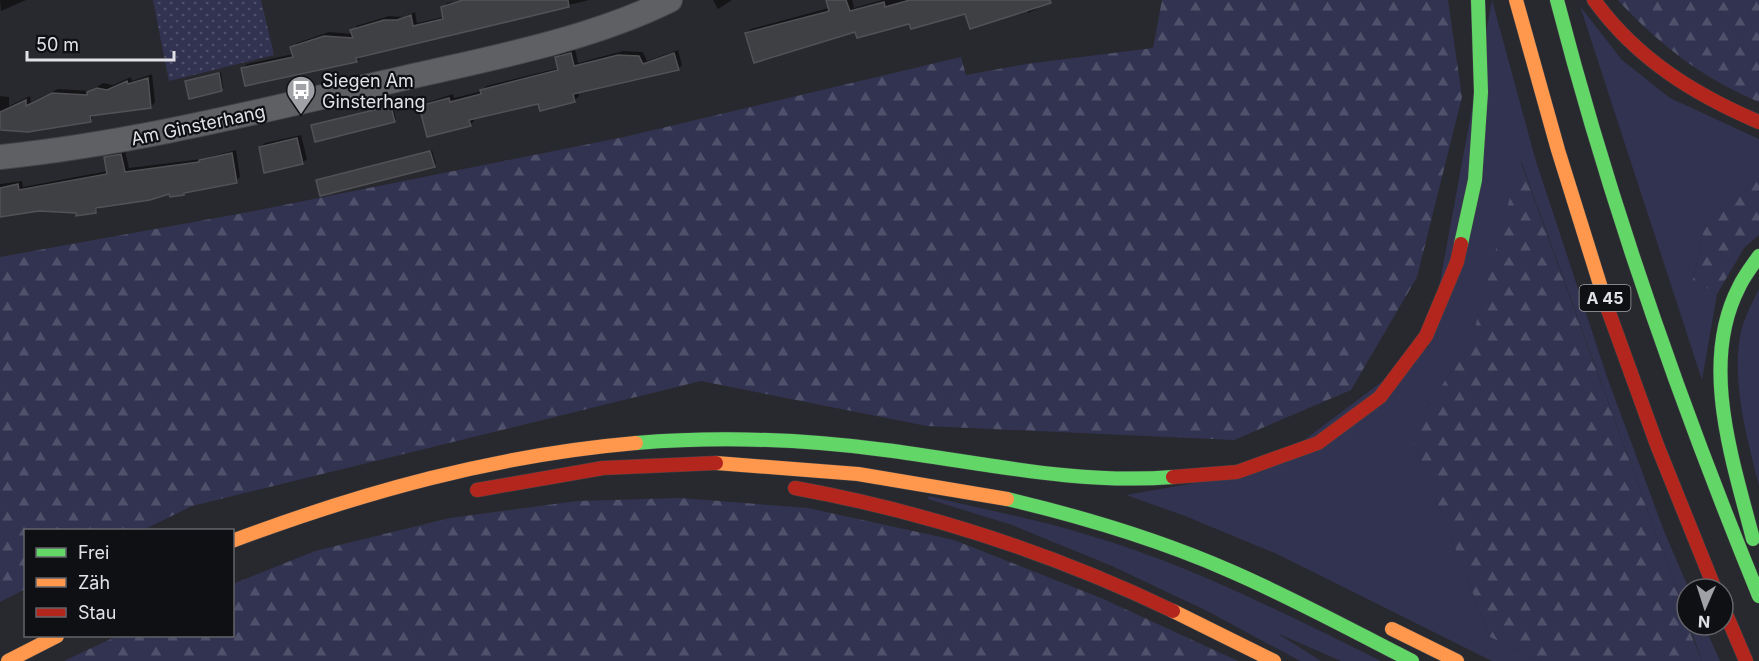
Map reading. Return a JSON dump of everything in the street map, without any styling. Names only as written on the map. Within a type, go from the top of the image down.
[{"type":"highway","points":[[234,540],[363,495],[450,473],[539,455],[628,443],[740,438],[807,441],[1099,478],[1180,479],[1251,468],[1307,448],[1362,414],[1409,366],[1442,308],[1455,273],[1473,200],[1478,160],[1481,63],[1478,0]]},
{"type":"highway","name":"A 45","points":[[1516,0],[1538,84],[1585,240],[1638,395],[1710,577]]},
{"type":"highway","name":"A 45","points":[[1557,0],[1617,214],[1663,350],[1722,507],[1759,596]]},
{"type":"highway","points":[[1594,0],[1633,44],[1667,72],[1703,95],[1759,122]]},
{"type":"highway","points":[[1759,256],[1737,288],[1729,310],[1724,332],[1722,378],[1733,463],[1759,561]]},
{"type":"highway","points":[[907,454],[1047,488]]},
{"type":"highway","points":[[466,492],[621,466],[692,463],[766,465],[860,473],[949,487],[1040,507],[1120,530],[1201,559],[1289,598],[1412,661]]},
{"type":"highway","points":[[518,483],[600,476],[713,478]]},
{"type":"highway","points":[[776,485],[833,493],[897,508],[1010,542],[1145,597],[1274,661]]},
{"type":"highway","points":[[1379,622],[1457,661]]},
{"type":"highway","points":[[1735,636],[1746,661]]},
{"type":"highway","points":[[8,661],[55,637]]},
{"type":"street","name":"Am Ginsterhang","points":[[0,157],[78,149],[240,117],[586,32],[647,11],[670,0]]},
{"type":"green space","points":[[153,0],[261,0],[274,55],[169,81]]},
{"type":"green space","points":[[1162,0],[1448,0],[1462,97],[1417,277],[1351,390],[1234,440],[927,426],[701,381],[192,506],[145,529],[24,529],[24,590],[0,602],[0,257],[249,212],[624,137],[961,57],[966,75],[1026,64],[1153,48]]},
{"type":"green space","points":[[1492,0],[1535,158],[1607,377],[1664,531],[1684,577],[1675,577],[1675,586],[1521,161],[1470,346],[1409,431],[1490,637],[1541,661],[1492,661],[1277,554],[1185,516],[1126,495],[1263,471],[1428,347]]},
{"type":"green space","points":[[1618,0],[1759,0],[1759,102],[1719,83],[1683,59],[1649,31]]},
{"type":"green space","points":[[1580,6],[1622,60],[1670,98],[1759,139],[1759,178],[1705,224],[1693,280],[1717,294],[1702,380]]},
{"type":"green space","points":[[1520,160],[1675,586],[1675,637],[1692,637],[1702,661],[1541,661],[1490,637],[1409,431],[1470,346]]},
{"type":"green space","points":[[1759,178],[1759,235],[1744,248],[1717,294],[1693,280],[1705,224]]},
{"type":"green space","points":[[1759,289],[1759,486],[1742,412],[1738,355],[1741,330]]},
{"type":"green space","points":[[929,496],[1068,529],[1126,547],[1237,592],[1381,661],[1341,661],[1277,633],[1321,661],[1300,661],[1209,612],[1112,566],[1012,525],[928,499]]},
{"type":"green space","points":[[680,498],[808,508],[954,540],[1101,598],[1238,661],[64,661],[115,637],[234,637],[234,584],[315,551],[450,518],[577,501]]},
{"type":"green space","points":[[1693,637],[1709,637],[1720,661],[1702,661]]},
{"type":"building","points":[[463,0],[568,0],[569,7],[356,58],[357,62],[245,86],[241,68],[293,57],[290,47],[324,36],[353,38],[350,30],[411,15],[413,26],[443,19],[441,7]]},
{"type":"building","points":[[826,0],[846,0],[850,11],[884,2],[885,7],[910,0],[1050,0],[1051,3],[970,29],[965,14],[911,29],[909,24],[857,38],[855,32],[754,63],[745,33],[829,11]]},
{"type":"building","points":[[571,53],[574,66],[618,55],[639,56],[643,64],[674,53],[679,70],[573,94],[575,102],[540,111],[538,104],[469,120],[471,126],[427,137],[419,106],[449,98],[450,102],[481,94],[480,90],[558,70],[555,57]]},
{"type":"building","points":[[219,73],[222,91],[189,99],[185,81]]},
{"type":"building","points":[[148,78],[151,108],[90,116],[91,122],[28,132],[0,130],[0,112],[26,100],[26,106],[52,93],[87,95],[87,92],[97,88],[107,90],[127,81],[128,84]]},
{"type":"building","points":[[391,106],[395,122],[315,142],[311,125]]},
{"type":"building","points":[[297,138],[303,164],[264,173],[259,147]]},
{"type":"building","points":[[430,151],[435,167],[320,196],[316,180]]},
{"type":"building","points":[[232,153],[237,183],[184,193],[184,195],[170,197],[169,194],[150,200],[96,208],[96,213],[76,216],[76,213],[39,211],[0,217],[0,188],[18,184],[19,190],[107,174],[104,157],[121,154],[125,172],[199,162],[199,160]]},
{"type":"traffic: fast","points":[[1461,244],[1475,180],[1481,92],[1478,0]]},
{"type":"traffic: fast","points":[[1557,0],[1600,152],[1648,301],[1701,449],[1759,596]]},
{"type":"traffic: fast","points":[[1753,539],[1729,445],[1721,380],[1722,348],[1727,317],[1741,283],[1759,256]]},
{"type":"traffic: fast","points":[[636,443],[730,439],[792,441],[885,450],[1064,475],[1137,479],[1173,477]]},
{"type":"traffic: fast","points":[[1007,499],[1064,513],[1174,548],[1275,591],[1412,661]]},
{"type":"traffic: slow","points":[[1516,0],[1558,150],[1607,307]]},
{"type":"traffic: slow","points":[[234,540],[331,507],[431,478],[532,456],[636,443]]},
{"type":"traffic: slow","points":[[716,463],[858,474],[1007,499]]},
{"type":"traffic: slow","points":[[1173,611],[1274,661]]},
{"type":"traffic: slow","points":[[1392,629],[1457,661]]},
{"type":"traffic: slow","points":[[8,661],[55,637]]},
{"type":"traffic: jam","points":[[1594,0],[1610,21],[1647,57],[1711,99],[1759,122]]},
{"type":"traffic: jam","points":[[1173,477],[1237,472],[1318,443],[1380,397],[1426,336],[1457,262],[1461,244]]},
{"type":"traffic: jam","points":[[1607,307],[1657,445],[1710,577]]},
{"type":"traffic: jam","points":[[477,490],[603,468],[716,463]]},
{"type":"traffic: jam","points":[[795,488],[893,509],[988,537],[1081,571],[1173,611]]},
{"type":"traffic: jam","points":[[1735,635],[1746,661]]},
{"type":"place","name":"Siegen Am Ginsterhang","points":[[301,116]]}]
